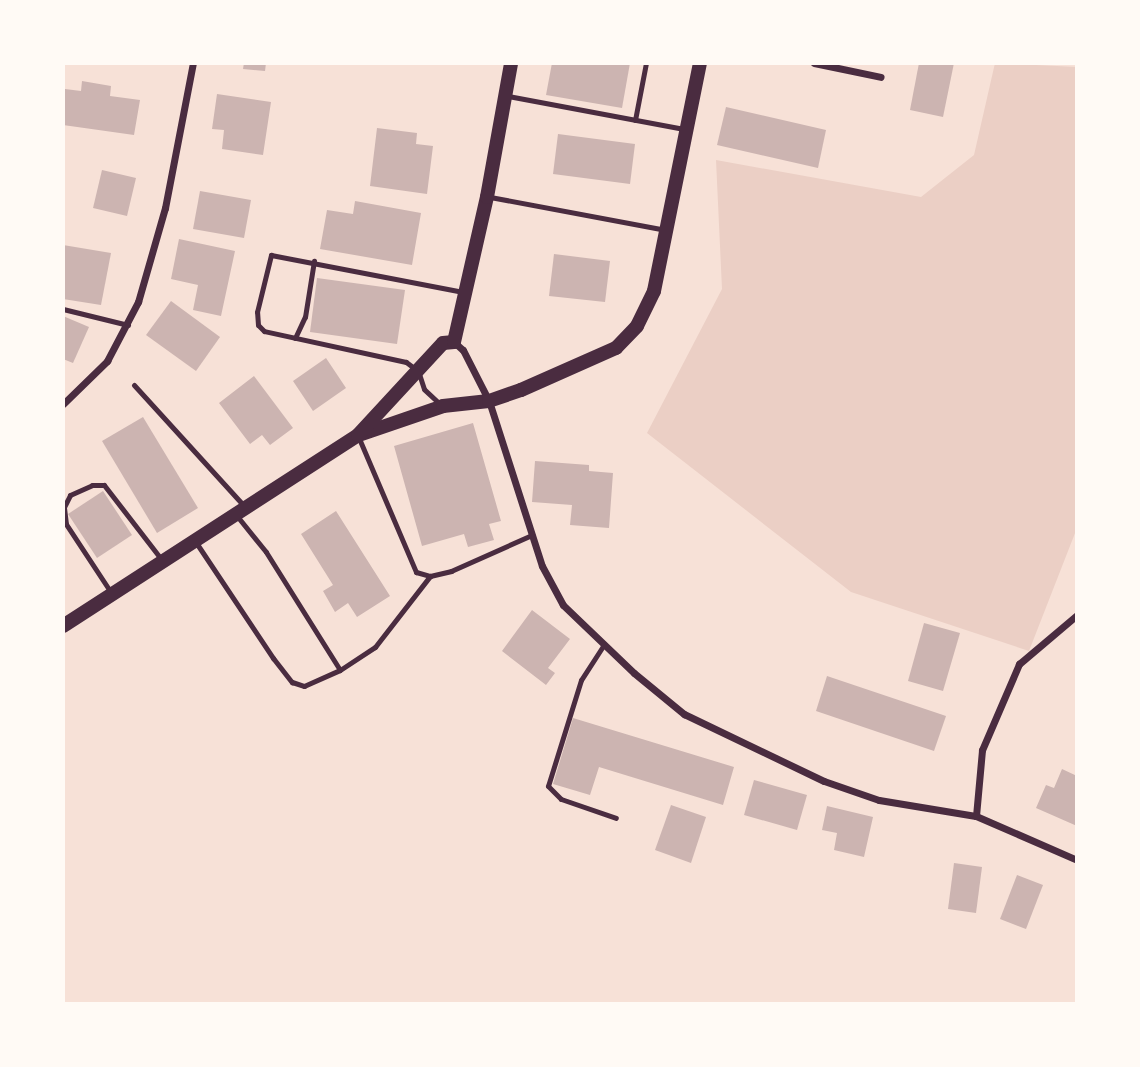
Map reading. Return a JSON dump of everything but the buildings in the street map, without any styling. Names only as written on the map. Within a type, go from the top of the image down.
[{"type":"main road","points":[[63,626],[242,513],[358,435],[443,343],[454,342],[487,197],[511,63]]},
{"type":"main road","points":[[358,435],[443,406],[489,401],[606,354],[631,333],[649,309],[700,63]]},
{"type":"street","points":[[63,404],[107,361],[128,325],[166,208],[193,63]]},
{"type":"street","points":[[814,63],[881,77]]},
{"type":"street","points":[[454,342],[463,350],[489,401],[542,566],[563,605],[603,646],[684,714],[783,763],[879,800],[976,816],[1077,860]]},
{"type":"street","points":[[976,816],[982,750],[1019,664],[1077,615]]},
{"type":"lane","points":[[635,120],[646,63]]},
{"type":"lane","points":[[505,96],[687,130]]},
{"type":"lane","points":[[487,197],[667,230]]},
{"type":"lane","points":[[443,406],[424,389],[418,371],[406,362],[264,331],[258,325],[266,271],[271,255],[314,261],[464,292]]},
{"type":"lane","points":[[295,338],[305,317],[314,261]]},
{"type":"lane","points":[[63,309],[128,325]]},
{"type":"lane","points":[[134,385],[242,513],[340,670]]},
{"type":"lane","points":[[358,435],[405,554],[416,572],[430,576]]},
{"type":"lane","points":[[112,594],[66,524],[64,507],[70,495],[92,485],[104,485],[164,562]]},
{"type":"lane","points":[[195,541],[292,682],[304,686],[340,670],[375,647],[430,576],[532,534]]},
{"type":"lane","points":[[603,646],[581,680],[548,786],[561,799],[616,818]]},
{"type":"shaded area","points":[[995,63],[1077,67],[1077,528],[1029,651],[851,592],[647,433],[722,289],[716,160],[921,197],[974,155]]}]
